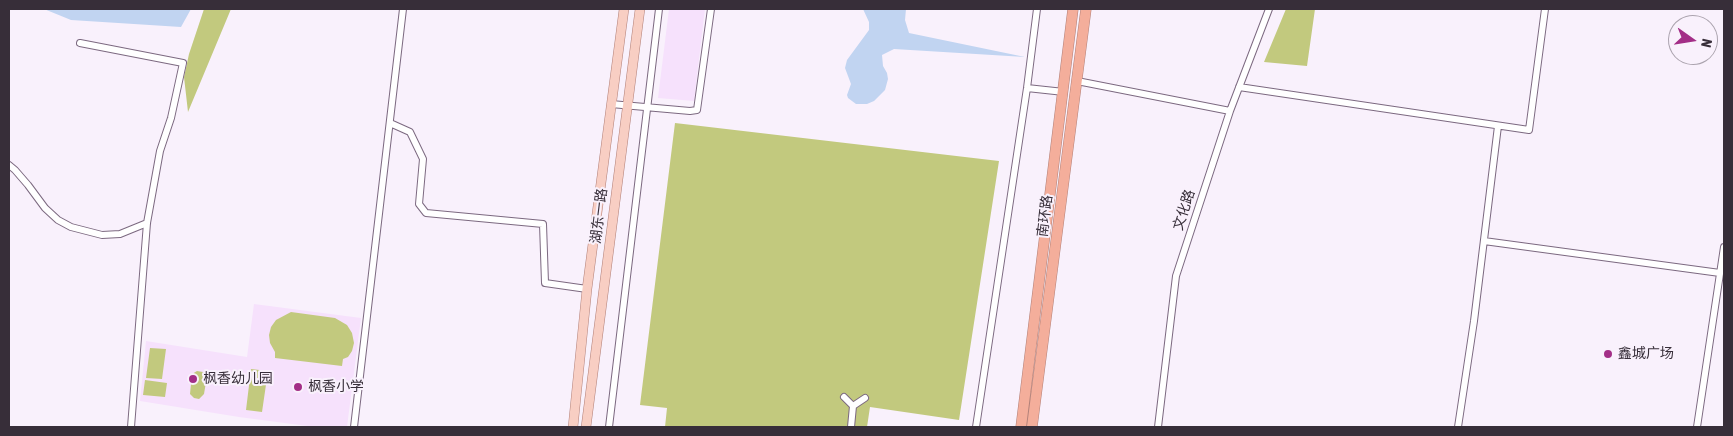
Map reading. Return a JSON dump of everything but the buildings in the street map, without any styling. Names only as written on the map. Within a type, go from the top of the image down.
[{"type":"highway","name":"南环路","points":[[1021,427],[1073,9]]},
{"type":"highway","name":"南环路","points":[[1032,427],[1086,9]]},
{"type":"main road","name":"湖东一路","points":[[573,427],[587,289],[624,9]]},
{"type":"main road","name":"湖东一路","points":[[586,427],[640,9]]},
{"type":"street","points":[[354,427],[403,9]]},
{"type":"street","points":[[609,427],[659,9]]},
{"type":"street","points":[[612,104],[690,112],[697,110],[711,9]]},
{"type":"street","points":[[976,427],[1027,88],[1037,9]]},
{"type":"street","name":"文化路","points":[[1158,427],[1176,276],[1230,111],[1270,9]]},
{"type":"street","points":[[1239,87],[1529,130],[1546,9]]},
{"type":"street","points":[[80,43],[183,63],[171,118],[160,151],[148,223],[131,427]]},
{"type":"street","points":[[1076,80],[1230,111]]},
{"type":"street","points":[[1027,88],[1064,92]]},
{"type":"street","points":[[390,123],[410,132],[424,160],[420,204],[426,213],[543,224],[545,283],[587,289]]},
{"type":"street","points":[[1458,427],[1498,126]]},
{"type":"street","points":[[9,165],[28,184],[45,208],[58,220],[71,227],[102,236],[120,234],[148,223]]},
{"type":"street","points":[[1484,241],[1720,274]]},
{"type":"street","points":[[1697,427],[1724,246]]},
{"type":"street","points":[[844,397],[853,406]]},
{"type":"street","points":[[853,406],[865,398]]},
{"type":"street","points":[[851,427],[853,406]]},
{"type":"shaded area","points":[[669,9],[705,9],[694,101],[658,98]]},
{"type":"shaded area","name":"枫香小学","points":[[254,304],[361,318],[347,427],[315,427],[140,401],[146,341],[247,357]]},
{"type":"green space","points":[[204,9],[231,9],[188,112],[184,77],[189,54]]},
{"type":"green space","points":[[1286,9],[1315,9],[1307,66],[1264,62]]},
{"type":"green space","points":[[675,123],[999,161],[959,420],[870,407],[867,427],[665,427],[667,408],[640,405]]},
{"type":"green space","points":[[291,312],[335,318],[347,325],[352,333],[354,343],[348,357],[343,359],[342,366],[275,358],[275,352],[270,343],[271,327],[276,320]]},
{"type":"green space","points":[[150,348],[166,349],[162,379],[146,378]]},
{"type":"green space","points":[[251,369],[268,371],[262,412],[246,410]]},
{"type":"green space","points":[[197,371],[203,372],[207,376],[204,394],[199,399],[194,398],[190,394],[192,374]]},
{"type":"green space","points":[[145,380],[167,383],[165,397],[143,395]]},
{"type":"water","points":[[44,9],[191,9],[181,27],[71,20]]},
{"type":"water","points":[[863,9],[906,9],[905,20],[909,33],[1025,57],[894,49],[882,55],[883,66],[888,79],[885,90],[874,101],[867,104],[856,104],[847,95],[851,84],[845,68],[847,60],[869,30],[869,22]]},
{"type":"place","name":"鑫城广场","points":[[1608,354]]},
{"type":"place","name":"枫香幼儿园","points":[[193,379]]},
{"type":"place","name":"枫香小学","points":[[298,387]]}]
